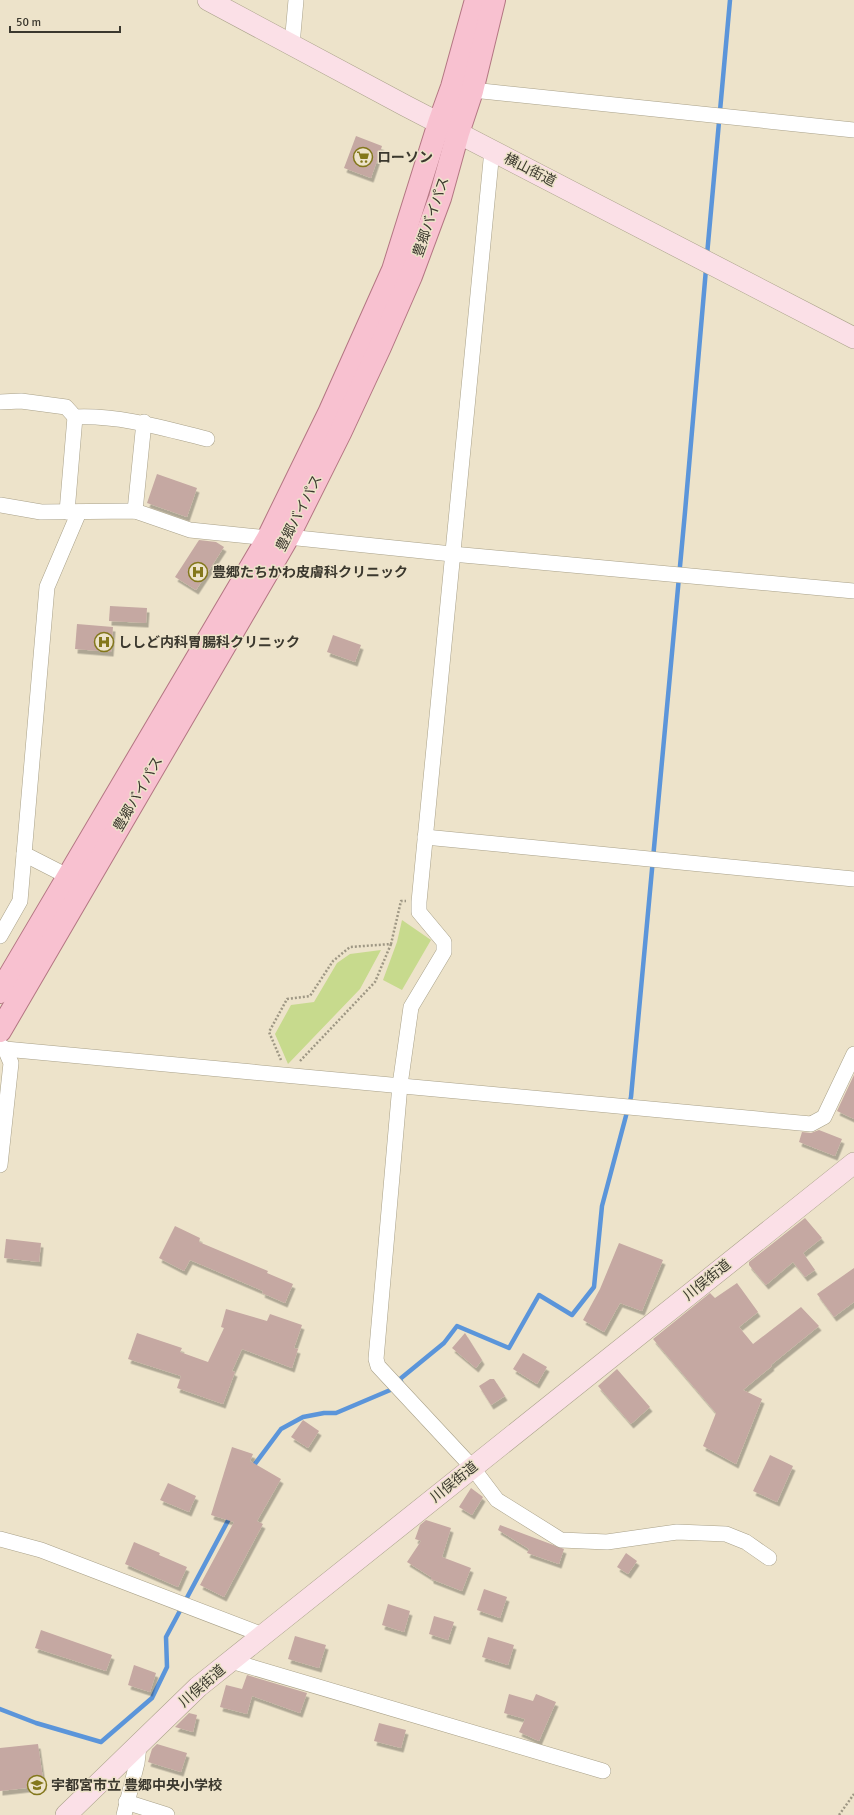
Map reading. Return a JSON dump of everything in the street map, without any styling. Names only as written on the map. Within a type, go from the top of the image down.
[{"type":"main road","name":"横山街道","points":[[208,0],[448,128],[854,338]]},
{"type":"main road","name":"豊郷バイパス","points":[[462,89],[476,0]]},
{"type":"main road","name":"豊郷バイパス","points":[[0,992],[77,881],[278,538],[330,411],[393,270],[448,128],[494,0]]},
{"type":"main road","name":"豊郷バイパス","points":[[2,1042],[77,881]]},
{"type":"main road","name":"川俣街道","points":[[66,1815],[198,1687],[854,1162]]},
{"type":"street","points":[[292,45],[296,0]]},
{"type":"street","points":[[462,89],[854,130]]},
{"type":"street","points":[[492,150],[419,902],[419,912],[444,942],[444,952],[410,1006],[400,1085],[376,1359],[378,1366],[472,1467],[497,1500],[561,1540],[607,1542],[677,1532],[726,1534],[746,1542],[769,1558]]},
{"type":"street","points":[[0,402],[21,401],[66,407],[75,417],[73,512],[47,587],[20,901],[0,936]]},
{"type":"street","points":[[75,417],[94,416],[144,422],[207,439]]},
{"type":"street","points":[[135,511],[144,422]]},
{"type":"street","points":[[0,505],[41,512],[135,511],[190,530],[854,591]]},
{"type":"street","points":[[425,837],[854,879]]},
{"type":"street","points":[[24,854],[77,881]]},
{"type":"street","points":[[0,1165],[11,1063],[2,1042],[288,1075],[811,1124],[824,1117],[854,1054]]},
{"type":"street","points":[[0,1539],[41,1550],[263,1635]]},
{"type":"street","points":[[231,1662],[603,1771]]},
{"type":"street","points":[[138,1746],[137,1763],[125,1808],[167,1815]]},
{"type":"path","points":[[391,944],[350,947],[333,961],[310,996],[287,999],[269,1032],[288,1075],[375,982],[391,944],[401,901],[419,902]]},
{"type":"path","points":[[840,1815],[854,1794]]},
{"type":"green space","points":[[402,920],[431,940],[402,990],[383,980],[397,942]]},
{"type":"green space","points":[[381,950],[360,989],[288,1064],[275,1034],[291,1005],[314,1002],[337,963],[350,954]]},
{"type":"building","name":"ローソン","points":[[356,136],[382,146],[371,178],[344,168]]},
{"type":"building","points":[[157,474],[197,488],[187,517],[147,503]]},
{"type":"building","points":[[199,540],[216,542],[224,547],[196,590],[175,577]]},
{"type":"building","points":[[110,606],[147,608],[146,623],[109,621]]},
{"type":"building","points":[[77,624],[113,627],[111,652],[75,649]]},
{"type":"building","points":[[333,635],[361,645],[355,662],[327,652]]},
{"type":"building","points":[[854,1075],[854,1119],[837,1111]]},
{"type":"building","points":[[819,1130],[842,1139],[835,1156],[799,1142],[802,1132],[811,1133]]},
{"type":"building","points":[[805,1218],[822,1238],[803,1253],[815,1270],[805,1277],[793,1262],[766,1285],[749,1265],[749,1262]]},
{"type":"building","points":[[175,1226],[200,1238],[199,1242],[268,1271],[267,1273],[293,1284],[285,1303],[262,1293],[263,1291],[190,1260],[184,1271],[159,1258]]},
{"type":"building","points":[[6,1239],[41,1243],[39,1262],[4,1258]]},
{"type":"building","points":[[619,1243],[663,1260],[642,1311],[620,1303],[604,1332],[583,1320],[600,1289]]},
{"type":"building","points":[[854,1268],[854,1302],[834,1317],[817,1294]]},
{"type":"building","points":[[737,1283],[758,1312],[739,1327],[753,1344],[801,1307],[819,1326],[743,1390],[762,1399],[736,1464],[703,1446],[716,1413],[653,1339],[710,1293],[715,1298]]},
{"type":"building","points":[[226,1309],[267,1321],[270,1314],[302,1325],[294,1348],[298,1349],[292,1368],[242,1349],[232,1371],[235,1372],[223,1404],[177,1388],[181,1376],[128,1359],[137,1333],[182,1348],[180,1352],[208,1362],[224,1328],[221,1327]]},
{"type":"building","points":[[465,1333],[482,1360],[476,1368],[452,1348]]},
{"type":"building","points":[[523,1353],[547,1367],[537,1384],[513,1369]]},
{"type":"building","points":[[617,1369],[650,1407],[631,1424],[598,1386]]},
{"type":"building","points":[[490,1379],[494,1379],[505,1396],[491,1405],[479,1386]]},
{"type":"building","points":[[303,1420],[319,1431],[308,1448],[291,1437]]},
{"type":"building","points":[[232,1447],[253,1454],[250,1461],[281,1479],[257,1521],[263,1524],[224,1597],[200,1585],[234,1522],[211,1515]]},
{"type":"building","points":[[770,1455],[793,1466],[777,1502],[753,1491]]},
{"type":"building","points":[[168,1483],[196,1496],[189,1512],[160,1500]]},
{"type":"building","points":[[471,1488],[483,1497],[472,1515],[459,1507]]},
{"type":"building","points":[[426,1520],[451,1528],[442,1557],[471,1568],[462,1591],[431,1579],[431,1577],[407,1562],[421,1541],[415,1539],[420,1525]]},
{"type":"building","points":[[500,1525],[564,1549],[559,1564],[527,1553],[529,1549],[498,1530]]},
{"type":"building","points":[[134,1542],[187,1567],[178,1587],[125,1564]]},
{"type":"building","points":[[626,1553],[637,1561],[628,1574],[617,1567]]},
{"type":"building","points":[[484,1589],[507,1597],[500,1618],[477,1610]]},
{"type":"building","points":[[388,1604],[410,1611],[404,1632],[382,1625]]},
{"type":"building","points":[[434,1616],[454,1622],[448,1640],[429,1634]]},
{"type":"building","points":[[41,1630],[112,1655],[106,1671],[35,1648]]},
{"type":"building","points":[[295,1636],[326,1645],[319,1668],[288,1659]]},
{"type":"building","points":[[488,1637],[514,1645],[508,1665],[482,1657]]},
{"type":"building","points":[[134,1665],[156,1673],[150,1692],[128,1685]]},
{"type":"building","points":[[247,1675],[307,1693],[300,1713],[252,1696],[247,1714],[220,1707],[226,1685],[242,1689]]},
{"type":"building","points":[[509,1694],[533,1701],[536,1694],[556,1702],[539,1741],[519,1732],[525,1719],[504,1713]]},
{"type":"building","points":[[189,1713],[197,1715],[193,1732],[175,1727]]},
{"type":"building","points":[[379,1723],[406,1730],[401,1748],[374,1741]]},
{"type":"building","points":[[38,1744],[44,1786],[0,1791],[0,1748]]},
{"type":"building","points":[[157,1744],[187,1753],[181,1772],[148,1762],[152,1749]]},
{"type":"waterway","points":[[707,255],[730,0]]},
{"type":"waterway","points":[[402,1384],[400,1379],[444,1343],[457,1326],[509,1348],[539,1295],[572,1315],[594,1287],[602,1206],[631,1097],[706,269]]},
{"type":"waterway","points":[[252,1468],[281,1429],[303,1417],[324,1413],[336,1413],[395,1388]]},
{"type":"waterway","points":[[0,1709],[36,1723],[101,1742],[152,1698],[167,1667],[166,1637],[231,1515]]},
{"type":"place","name":"ローソン","points":[[363,157]]},
{"type":"place","name":"豊郷たちかわ皮膚科クリニック","points":[[198,572]]},
{"type":"place","name":"ししど内科胃腸科クリニック","points":[[104,642]]},
{"type":"place","name":"宇都宮市立 豊郷中央小学校","points":[[37,1785]]}]
